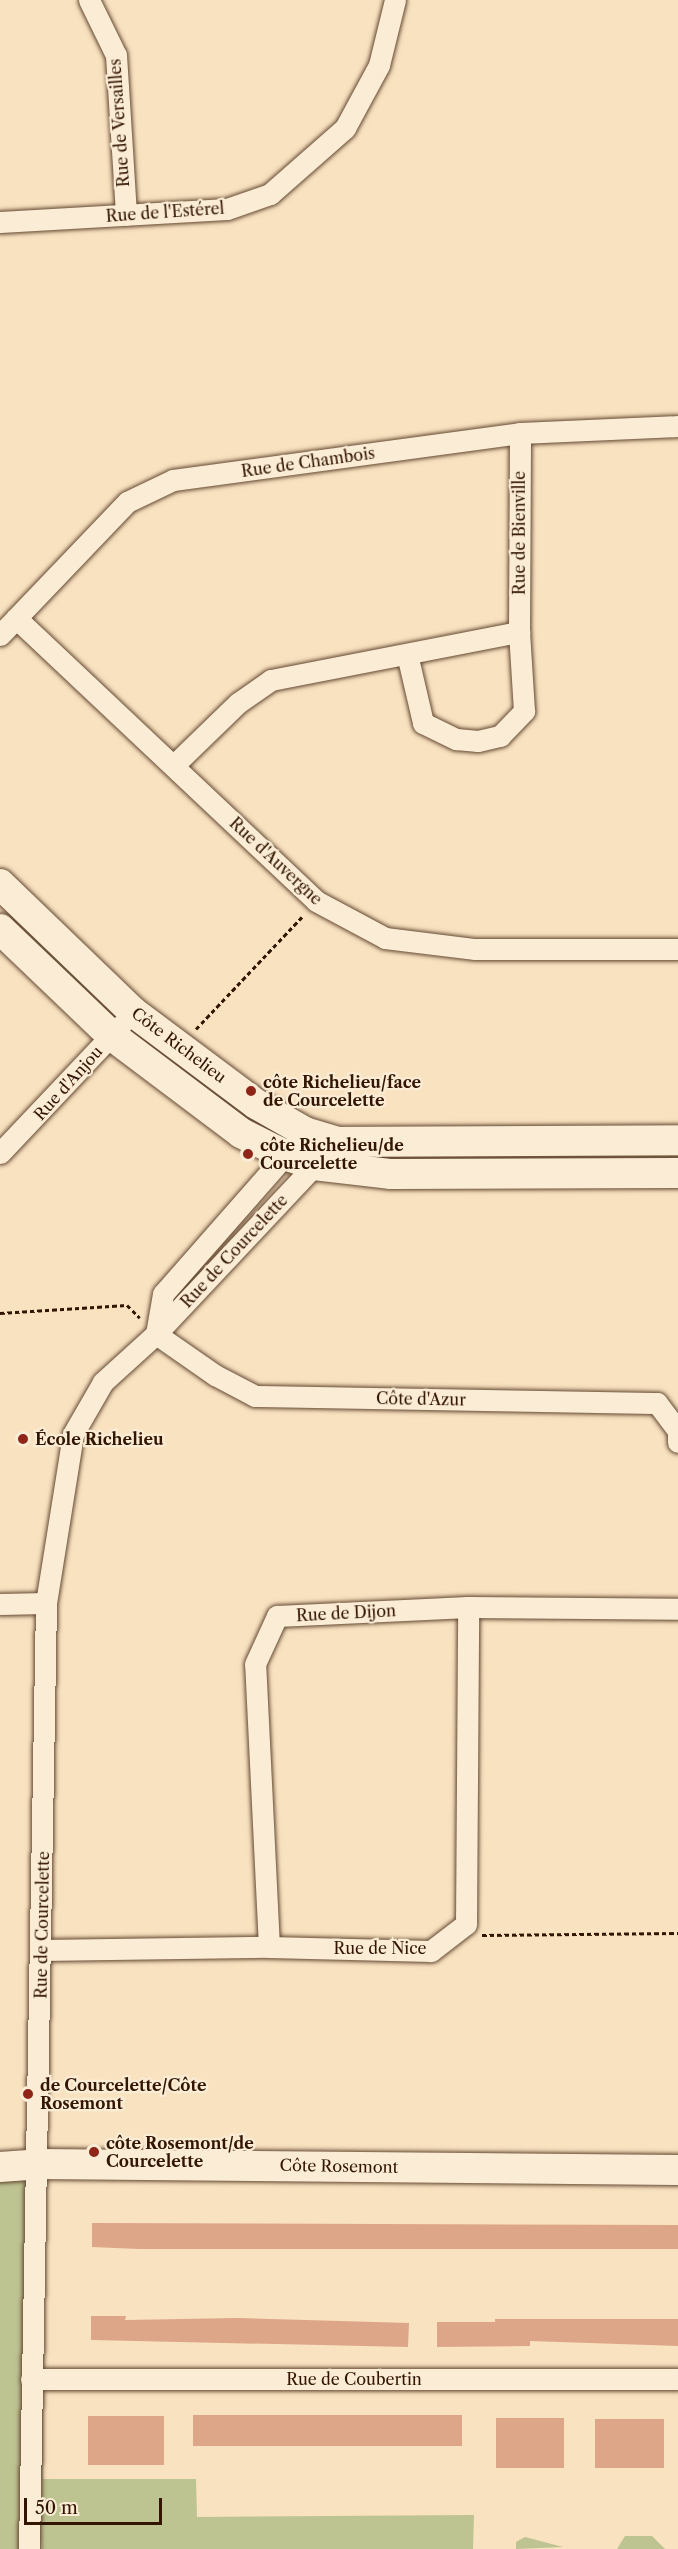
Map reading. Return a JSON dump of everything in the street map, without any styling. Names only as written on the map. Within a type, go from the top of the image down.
[{"type":"street","name":"Rue de Versailles","points":[[89,0],[116,55],[126,215]]},
{"type":"street","name":"Rue de l'Estérel","points":[[0,222],[227,209],[270,194],[345,128],[379,65],[395,0]]},
{"type":"street","name":"Rue de Chambois","points":[[0,635],[127,502],[173,480],[520,433],[678,426]]},
{"type":"street","name":"Rue de Bienville","points":[[407,654],[423,723],[456,739],[489,739],[500,736],[524,711],[519,632],[520,433]]},
{"type":"street","name":"Rue d'Auvergne","points":[[16,618],[175,764],[316,901],[385,938],[475,949],[678,949]]},
{"type":"street","points":[[175,764],[238,703],[271,680],[519,632]]},
{"type":"street","name":"Côte Richelieu","points":[[0,884],[134,1012],[256,1104],[305,1132],[338,1142],[678,1140]]},
{"type":"street","name":"Côte Richelieu","points":[[0,929],[111,1035],[241,1133],[285,1155],[314,1165],[391,1174],[678,1173]]},
{"type":"street","name":"Rue d'Anjou","points":[[0,1153],[134,1012]]},
{"type":"street","name":"Rue de Courcelette","points":[[156,1334],[163,1294],[305,1132]]},
{"type":"street","name":"Rue de Courcelette","points":[[30,2549],[31,2379],[39,2163],[46,1603],[73,1434],[103,1382],[156,1334],[338,1142]]},
{"type":"street","name":"Côte d'Azur","points":[[156,1334],[215,1376],[255,1396],[657,1403],[678,1431],[678,1442]]},
{"type":"street","points":[[0,1604],[46,1603]]},
{"type":"street","name":"Rue de Nice","points":[[41,1950],[269,1947],[431,1951],[466,1924],[468,1607]]},
{"type":"street","name":"Rue de Dijon","points":[[269,1947],[255,1664],[277,1616],[468,1607],[678,1610]]},
{"type":"street","name":"Côte Rosemont","points":[[0,2167],[39,2163],[678,2170]]},
{"type":"street","name":"Rue de Coubertin","points":[[31,2379],[678,2379]]},
{"type":"path","points":[[180,1046],[316,901]]},
{"type":"path","points":[[0,1313],[127,1305],[156,1334]]},
{"type":"path","points":[[450,1936],[678,1933]]},
{"type":"green space","points":[[45,2163],[43,2479],[196,2479],[197,2517],[474,2515],[473,2549],[42,2549],[42,2538],[41,2549],[0,2549],[0,2167]]},
{"type":"green space","points":[[625,2536],[652,2536],[665,2549],[617,2549]]},
{"type":"green space","points":[[525,2537],[563,2547],[516,2549],[516,2542]]},
{"type":"building","points":[[92,2223],[678,2225],[678,2249],[138,2249],[92,2247]]},
{"type":"building","points":[[91,2316],[126,2316],[125,2320],[238,2318],[409,2323],[408,2347],[91,2340]]},
{"type":"building","points":[[495,2319],[678,2319],[678,2346],[530,2341],[530,2346],[437,2347],[437,2322],[495,2322]]},
{"type":"building","points":[[193,2415],[462,2415],[462,2446],[193,2446]]},
{"type":"building","points":[[88,2416],[164,2416],[164,2465],[88,2465]]},
{"type":"building","points":[[496,2418],[564,2418],[564,2468],[496,2468]]},
{"type":"building","points":[[595,2419],[664,2419],[664,2468],[595,2468]]},
{"type":"place","name":"côte Richelieu/face de Courcelette","points":[[251,1091]]},
{"type":"place","name":"côte Richelieu/de Courcelette","points":[[248,1154]]},
{"type":"place","name":"École Richelieu","points":[[23,1439]]},
{"type":"place","name":"de Courcelette/Côte Rosemont","points":[[28,2094]]},
{"type":"place","name":"côte Rosemont/de Courcelette","points":[[94,2152]]}]
